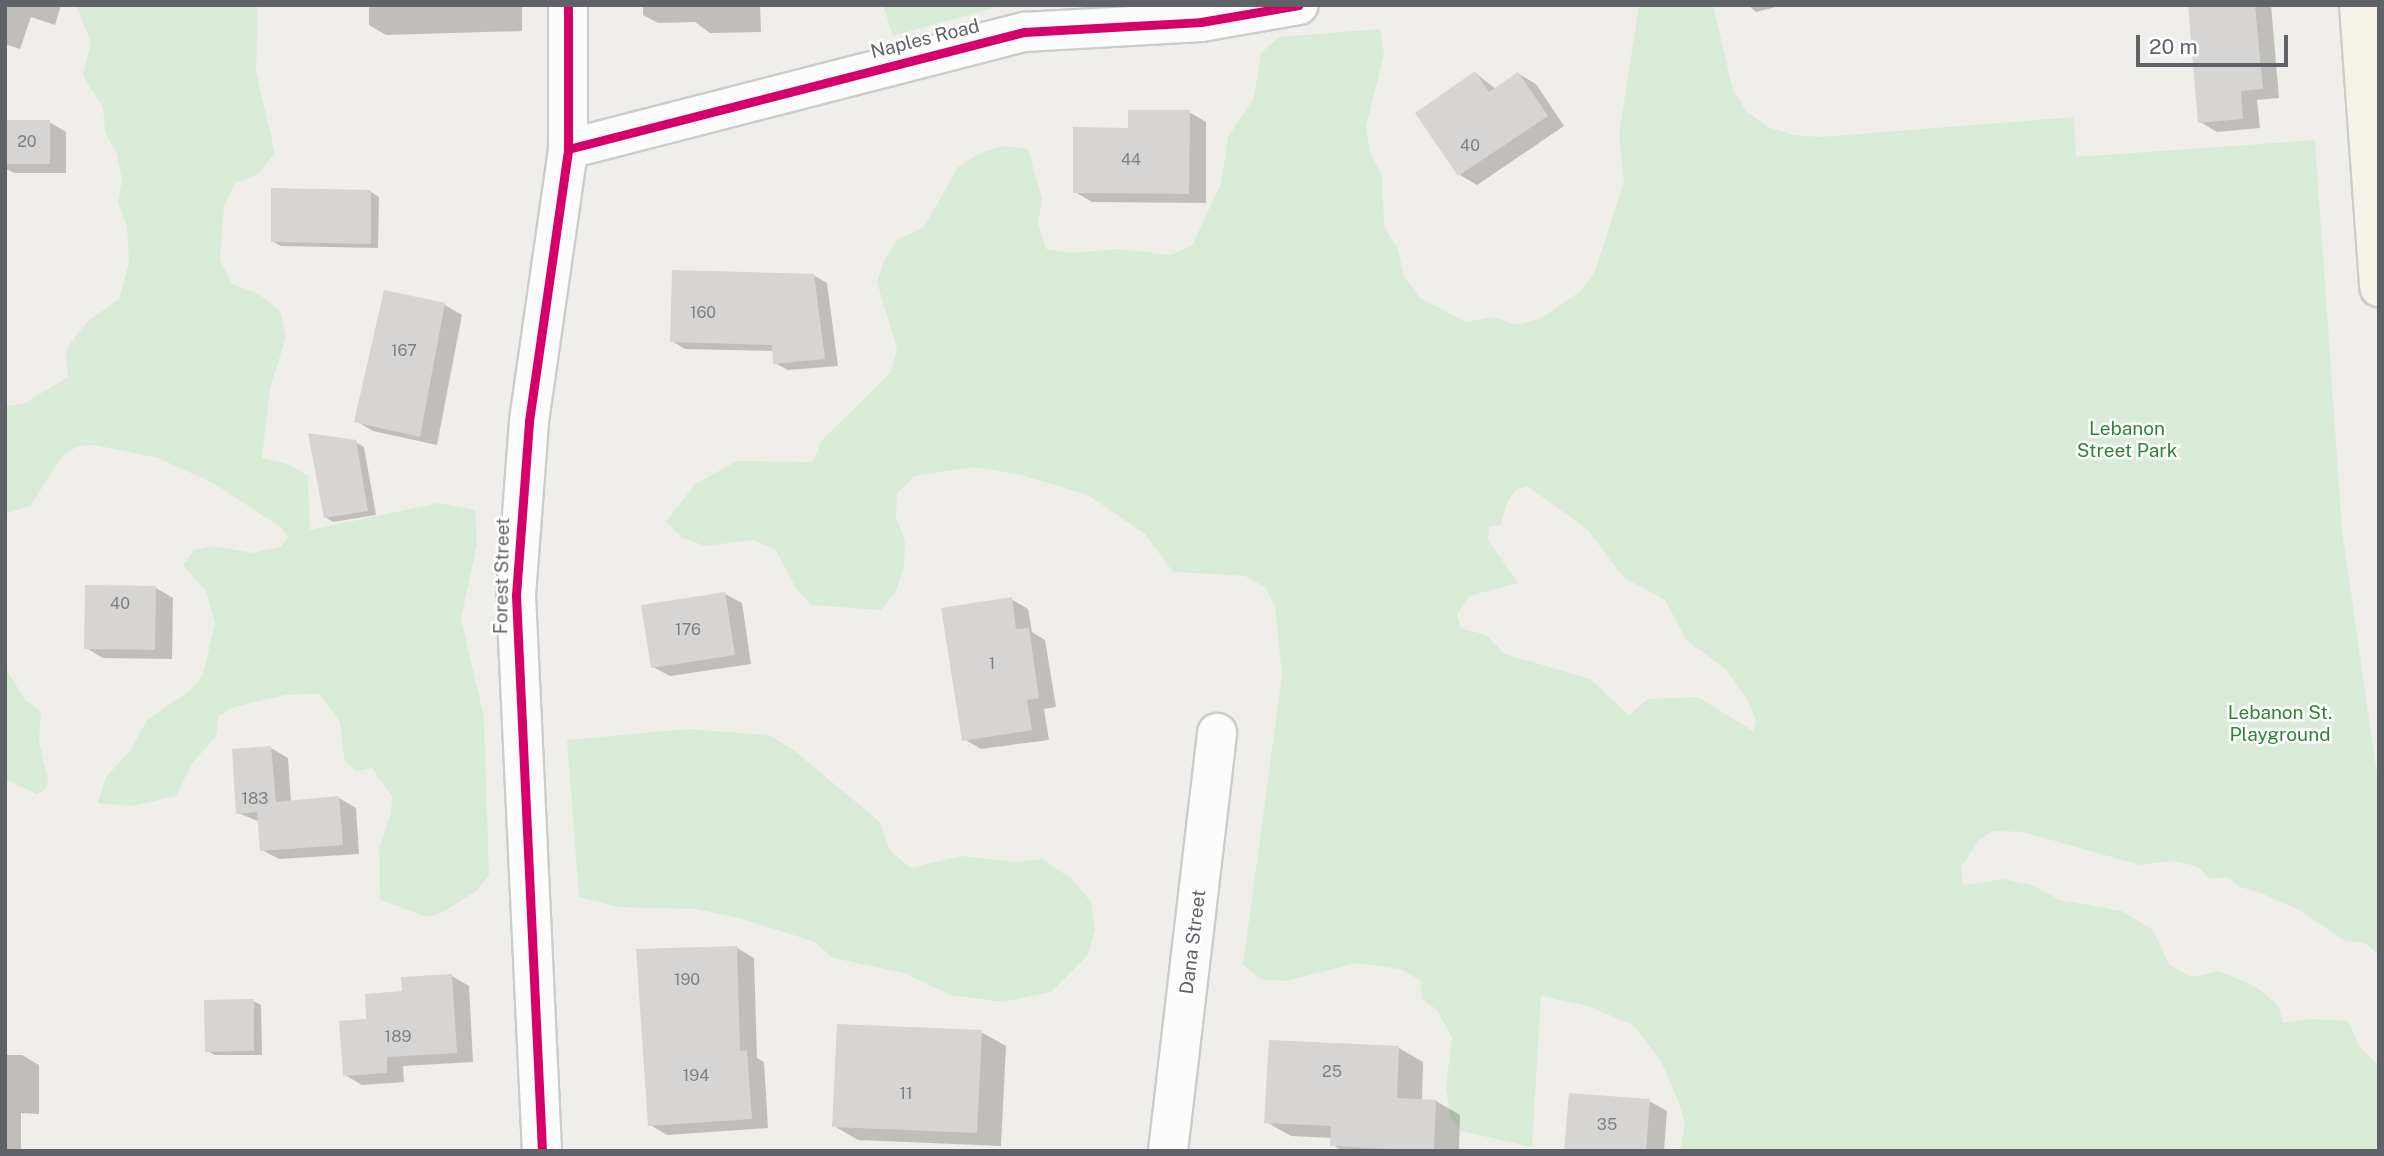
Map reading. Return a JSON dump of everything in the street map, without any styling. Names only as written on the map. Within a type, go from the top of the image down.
[{"type":"main road","points":[[2359,5],[2379,287]]},
{"type":"street","name":"Forest Street","points":[[542,1151],[516,595],[529,421],[568,149],[568,5]]},
{"type":"street","name":"Naples Road","points":[[568,149],[1024,33],[1201,22],[1299,5]]},
{"type":"street","name":"Dana Street","points":[[1168,1151],[1217,733]]},
{"type":"green space","points":[[76,5],[258,5],[256,72],[275,153],[258,174],[235,183],[224,206],[220,260],[232,284],[257,293],[280,311],[286,337],[270,388],[262,458],[290,465],[308,476],[310,530],[438,503],[475,510],[477,544],[461,619],[484,717],[489,875],[476,891],[445,911],[428,917],[380,900],[379,848],[391,814],[392,796],[372,768],[355,772],[344,758],[340,722],[320,694],[285,695],[234,707],[219,716],[216,736],[191,765],[176,796],[131,806],[98,803],[106,777],[130,751],[147,720],[192,689],[203,674],[215,623],[206,591],[183,565],[194,550],[213,546],[252,553],[281,547],[288,537],[282,528],[213,483],[158,458],[95,445],[78,446],[63,455],[31,505],[5,514],[5,406],[23,404],[68,377],[66,353],[71,342],[88,321],[119,299],[129,263],[127,226],[118,203],[122,179],[117,154],[105,132],[103,107],[83,76],[91,42]]},
{"type":"green space","points":[[883,5],[1003,5],[893,36]]},
{"type":"green space","points":[[1639,5],[1713,5],[1733,90],[1747,112],[1768,127],[1794,135],[1820,137],[2074,117],[2076,157],[2315,140],[2342,530],[2379,789],[2379,955],[2365,943],[2345,941],[2301,911],[2259,892],[2240,887],[2227,877],[2210,879],[2197,866],[2170,861],[2140,865],[2023,832],[1993,831],[1979,840],[1961,867],[1963,885],[2003,879],[2032,885],[2060,900],[2122,911],[2153,930],[2169,964],[2191,977],[2219,971],[2256,987],[2279,1006],[2283,1023],[2310,1019],[2348,1021],[2360,1047],[2379,1066],[2379,1151],[1680,1151],[1685,1124],[1679,1103],[1661,1061],[1633,1025],[1588,1006],[1541,996],[1532,1147],[1461,1131],[1451,1119],[1446,1087],[1452,1037],[1436,1009],[1422,999],[1420,980],[1400,969],[1356,963],[1285,981],[1261,979],[1243,965],[1282,675],[1275,607],[1265,587],[1245,576],[1173,572],[1145,534],[1088,495],[1021,475],[974,467],[915,476],[897,493],[896,517],[905,541],[904,566],[896,591],[881,610],[811,605],[796,588],[775,549],[753,540],[705,546],[683,538],[666,522],[695,484],[737,461],[813,462],[822,440],[891,372],[897,349],[877,282],[884,261],[897,240],[924,227],[958,167],[980,153],[1004,146],[1028,149],[1042,199],[1038,224],[1046,249],[1070,253],[1120,249],[1170,255],[1192,246],[1221,183],[1228,137],[1254,98],[1261,53],[1279,37],[1380,29],[1384,55],[1366,126],[1370,152],[1382,176],[1384,226],[1398,249],[1404,276],[1420,298],[1466,322],[1493,317],[1516,325],[1540,319],[1582,290],[1595,271],[1624,182],[1619,135]],"holes":[[[1527,486],[1587,529],[1623,577],[1665,600],[1687,641],[1726,669],[1747,699],[1756,720],[1753,731],[1698,697],[1648,699],[1629,715],[1590,679],[1505,654],[1486,635],[1461,628],[1457,615],[1469,596],[1518,583],[1488,540],[1489,527],[1500,525],[1508,501],[1516,490]]]},
{"type":"green space","points":[[5,667],[25,700],[41,712],[39,741],[48,781],[45,790],[37,794],[5,779]]},
{"type":"green space","points":[[688,729],[769,735],[792,749],[880,822],[889,849],[910,868],[961,856],[1016,862],[1042,859],[1072,879],[1091,902],[1095,930],[1088,955],[1051,992],[1002,1002],[951,995],[904,973],[833,958],[815,942],[743,919],[696,909],[619,907],[579,897],[567,740]]},
{"type":"building","points":[[2188,5],[2255,5],[2263,89],[2241,91],[2243,119],[2198,123]]},
{"type":"building","points":[[1475,71],[1489,92],[1518,72],[1548,116],[1458,176],[1415,113]]},
{"type":"building","points":[[1128,110],[1190,110],[1189,194],[1073,193],[1073,127],[1128,128]]},
{"type":"building","points":[[5,120],[50,120],[50,164],[5,164]]},
{"type":"building","points":[[271,188],[371,190],[371,244],[271,242]]},
{"type":"building","points":[[672,270],[814,274],[825,359],[773,364],[772,345],[670,342]]},
{"type":"building","points":[[384,290],[445,303],[420,437],[354,422]]},
{"type":"building","points":[[308,433],[356,440],[368,511],[324,518]]},
{"type":"building","points":[[85,585],[156,586],[155,650],[84,649]]},
{"type":"building","points":[[725,592],[735,655],[651,668],[641,605]]},
{"type":"building","points":[[1012,597],[1016,629],[1029,628],[1039,698],[1027,700],[1032,730],[962,741],[941,608]]},
{"type":"building","points":[[271,746],[276,802],[339,796],[343,845],[260,851],[257,812],[236,814],[232,749]]},
{"type":"building","points":[[737,946],[740,1051],[747,1050],[752,1119],[648,1126],[636,949]]},
{"type":"building","points":[[452,974],[457,1053],[387,1057],[387,1073],[343,1076],[339,1021],[366,1019],[365,994],[402,991],[401,977]]},
{"type":"building","points":[[254,999],[254,1051],[205,1052],[204,1000]]},
{"type":"building","points":[[837,1024],[982,1030],[977,1133],[832,1127]]},
{"type":"building","points":[[1269,1040],[1399,1046],[1397,1098],[1436,1100],[1434,1151],[1330,1146],[1331,1126],[1264,1123]]},
{"type":"building","points":[[1569,1093],[1650,1099],[1646,1151],[1564,1151]]},
{"type":"cycle path","points":[[542,1151],[516,595],[529,421],[568,149],[568,5]]},
{"type":"cycle path","points":[[568,149],[1024,32],[1201,22],[1299,5]]},
{"type":"park label","name":"Lebanon Street Park","points":[[2127,440]]},
{"type":"park label","name":"Lebanon St. Playground","points":[[2280,724]]}]
